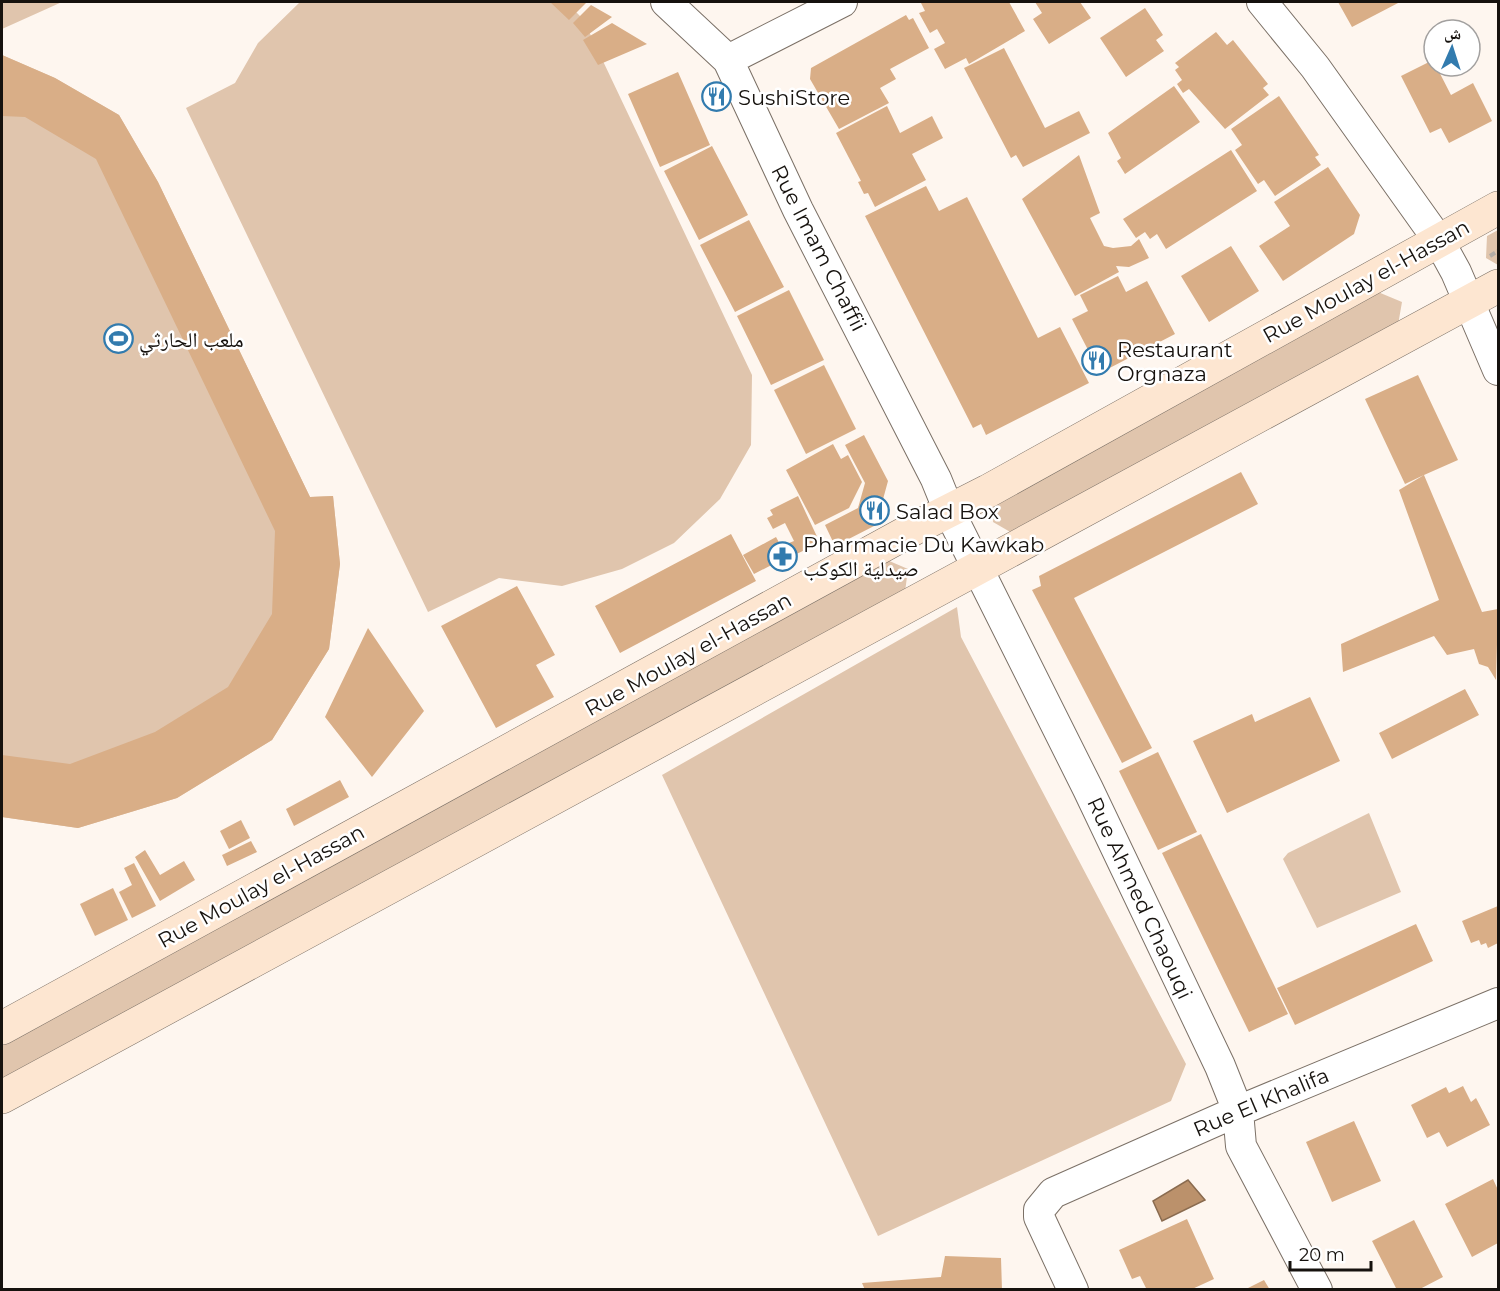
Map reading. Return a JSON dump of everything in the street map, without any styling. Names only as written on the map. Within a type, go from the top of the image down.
[{"type":"street","name":"Rue Imam Chaffii","points":[[666,2],[728,60],[798,210],[936,479],[949,511]]},
{"type":"street","points":[[728,60],[842,2]]},
{"type":"street","points":[[1262,2],[1315,67],[1439,241],[1456,273],[1498,370]]},
{"type":"street","name":"Rue Moulay el-Hassan","points":[[2,1028],[949,511],[1498,208]]},
{"type":"street","points":[[2,1097],[1498,286]]},
{"type":"street","name":"Rue Ahmed Chaouqi","points":[[949,511],[1088,789],[1238,1111],[1241,1146],[1317,1290]]},
{"type":"street","name":"Rue El Khalifa","points":[[1072,1290],[1039,1217],[1039,1210],[1053,1193],[1238,1111],[1496,1008]]},
{"type":"shaded area","points":[[2,2],[62,2],[2,29]]},
{"type":"shaded area","points":[[300,2],[566,2],[583,19],[752,375],[751,445],[720,499],[674,543],[622,569],[562,586],[499,578],[428,612],[186,108],[235,83],[258,43]]},
{"type":"shaded area","name":"ملعب الحارثي","points":[[2,55],[55,78],[119,115],[158,182],[310,497],[333,496],[340,564],[329,649],[272,740],[177,798],[78,828],[2,817]]},
{"type":"shaded area","points":[[1498,230],[1498,265],[1486,258],[1487,236]]},
{"type":"shaded area","points":[[1378,292],[1402,302],[1398,325],[1012,533],[993,522],[995,503]]},
{"type":"shaded area","points":[[887,560],[908,569],[905,592],[2,1085],[2,1043]]},
{"type":"shaded area","points":[[957,607],[961,637],[1186,1064],[1171,1101],[878,1236],[662,775]]},
{"type":"shaded area","points":[[1369,813],[1401,892],[1317,928],[1283,859],[1288,853]]},
{"type":"shaded area","points":[[1188,1180],[1205,1200],[1162,1221],[1153,1201]]},
{"type":"building","points":[[550,2],[587,2],[569,20]]},
{"type":"building","points":[[1009,2],[1025,31],[969,64],[966,58],[945,69],[934,49],[945,43],[937,29],[930,33],[919,13],[925,11],[921,3]]},
{"type":"building","points":[[1035,2],[1080,2],[1091,18],[1049,44],[1033,19],[1042,13]]},
{"type":"building","points":[[1338,2],[1400,2],[1352,27]]},
{"type":"building","points":[[591,5],[612,17],[585,37],[573,23]]},
{"type":"building","points":[[1145,8],[1163,35],[1156,40],[1164,51],[1126,77],[1100,38]]},
{"type":"building","points":[[906,15],[909,20],[913,18],[929,48],[890,69],[896,79],[880,88],[889,103],[839,129],[810,79],[811,68]]},
{"type":"building","points":[[612,23],[647,44],[598,65],[583,40]]},
{"type":"building","points":[[1216,32],[1227,45],[1233,40],[1268,84],[1263,88],[1269,95],[1225,129],[1189,89],[1183,93],[1177,84],[1182,80],[1175,70],[1179,67],[1175,63]]},
{"type":"building","points":[[1004,48],[1045,128],[1079,111],[1090,133],[1023,167],[1016,155],[1011,158],[964,68]]},
{"type":"building","points":[[2,55],[55,78],[119,115],[158,182],[310,497],[333,496],[340,564],[329,649],[272,740],[177,798],[78,828],[2,817],[2,755],[70,764],[155,732],[228,687],[272,614],[275,531],[96,159],[25,117],[2,116]]},
{"type":"building","points":[[1422,66],[1422,78],[1442,78],[1451,95],[1473,83],[1492,121],[1449,143],[1441,128],[1430,133],[1401,76]]},
{"type":"building","points":[[678,72],[710,145],[660,167],[628,94]]},
{"type":"building","points":[[1174,86],[1200,122],[1125,174],[1117,161],[1121,158],[1108,133]]},
{"type":"building","points":[[1279,96],[1319,155],[1315,157],[1321,165],[1275,196],[1264,180],[1258,184],[1235,150],[1242,145],[1231,129]]},
{"type":"building","points":[[887,106],[900,133],[932,116],[943,138],[912,154],[926,180],[875,207],[868,193],[864,194],[858,182],[861,181],[836,133]]},
{"type":"building","points":[[712,146],[748,215],[699,240],[664,171]]},
{"type":"building","points":[[1231,150],[1257,191],[1166,249],[1157,234],[1150,239],[1145,232],[1136,238],[1123,219]]},
{"type":"building","points":[[1079,155],[1100,213],[1090,218],[1104,246],[1113,248],[1131,246],[1139,239],[1149,258],[1129,267],[1116,266],[1119,272],[1075,296],[1022,199]]},
{"type":"building","points":[[1328,167],[1360,215],[1354,234],[1283,281],[1259,246],[1290,226],[1274,202]]},
{"type":"building","points":[[926,186],[939,211],[967,197],[1038,338],[1060,327],[1089,383],[986,435],[981,424],[973,428],[865,216]]},
{"type":"building","points":[[749,220],[784,287],[735,312],[700,245]]},
{"type":"building","points":[[1231,246],[1259,291],[1209,322],[1181,276]]},
{"type":"building","points":[[1118,276],[1126,292],[1147,281],[1175,334],[1100,373],[1072,319],[1088,311],[1080,295]]},
{"type":"building","points":[[789,290],[824,360],[771,385],[737,316]]},
{"type":"building","points":[[824,365],[856,429],[806,454],[774,390]]},
{"type":"building","points":[[1418,375],[1458,460],[1405,484],[1365,399]]},
{"type":"building","points":[[864,435],[888,481],[876,525],[835,546],[825,525],[858,508],[865,483],[845,445]]},
{"type":"building","points":[[833,444],[841,459],[848,455],[862,482],[849,508],[815,525],[786,470]]},
{"type":"building","points":[[1241,472],[1258,504],[1074,598],[1152,748],[1122,763],[1032,590],[1041,586],[1039,576]]},
{"type":"building","points":[[1424,475],[1482,612],[1498,609],[1496,680],[1488,667],[1479,664],[1474,649],[1447,655],[1434,636],[1343,672],[1341,644],[1439,600],[1399,490]]},
{"type":"building","points":[[798,496],[820,543],[790,557],[784,545],[794,541],[785,523],[773,529],[767,518],[773,515],[770,510]]},
{"type":"building","points":[[731,534],[756,581],[620,653],[595,606]]},
{"type":"building","points":[[776,537],[787,557],[754,574],[743,555]]},
{"type":"building","points":[[517,586],[555,655],[536,665],[554,697],[496,728],[441,626]]},
{"type":"building","points":[[368,628],[424,711],[372,777],[325,717]]},
{"type":"building","points":[[1465,689],[1479,715],[1392,759],[1379,733]]},
{"type":"building","points":[[1310,697],[1340,761],[1227,813],[1193,741],[1252,714],[1255,722]]},
{"type":"building","points":[[1158,752],[1197,832],[1158,850],[1119,771]]},
{"type":"building","points":[[340,780],[349,797],[294,826],[286,809]]},
{"type":"building","points":[[241,820],[250,838],[229,849],[220,831]]},
{"type":"building","points":[[1201,834],[1288,1014],[1249,1032],[1162,853]]},
{"type":"building","points":[[251,841],[257,852],[227,866],[222,855]]},
{"type":"building","points":[[145,850],[160,875],[184,861],[195,880],[160,901],[135,857]]},
{"type":"building","points":[[134,863],[156,906],[132,918],[119,892],[132,885],[124,868]]},
{"type":"building","points":[[113,888],[128,920],[95,936],[80,904]]},
{"type":"building","points":[[1498,906],[1498,943],[1488,948],[1486,943],[1481,945],[1479,940],[1471,943],[1462,921]]},
{"type":"building","points":[[1416,924],[1433,961],[1295,1025],[1277,988]]},
{"type":"building","points":[[1463,1086],[1471,1102],[1476,1098],[1490,1125],[1447,1147],[1439,1132],[1427,1138],[1411,1105],[1446,1087],[1449,1093]]},
{"type":"building","points":[[1354,1121],[1381,1181],[1332,1202],[1306,1142]]},
{"type":"building","points":[[1493,1179],[1498,1190],[1498,1243],[1472,1257],[1445,1204]]},
{"type":"building","points":[[1187,1219],[1214,1279],[1190,1290],[1147,1290],[1140,1276],[1132,1279],[1119,1250]]},
{"type":"building","points":[[1414,1220],[1443,1277],[1418,1290],[1397,1290],[1372,1241]]},
{"type":"building","points":[[945,1256],[1001,1258],[1002,1290],[865,1290],[862,1283],[941,1277]]},
{"type":"building","points":[[1264,1280],[1270,1290],[1244,1290]]},
{"type":"place","name":"SushiStore","points":[[717,97]]},
{"type":"place","name":"ملعب الحارثي","points":[[118,339]]},
{"type":"place","name":"Restaurant Orgnaza","points":[[1096,361]]},
{"type":"place","name":"Salad Box","points":[[875,511]]},
{"type":"place","name":"Pharmacie Du Kawkab صيدلية الكوكب","points":[[782,556]]}]
